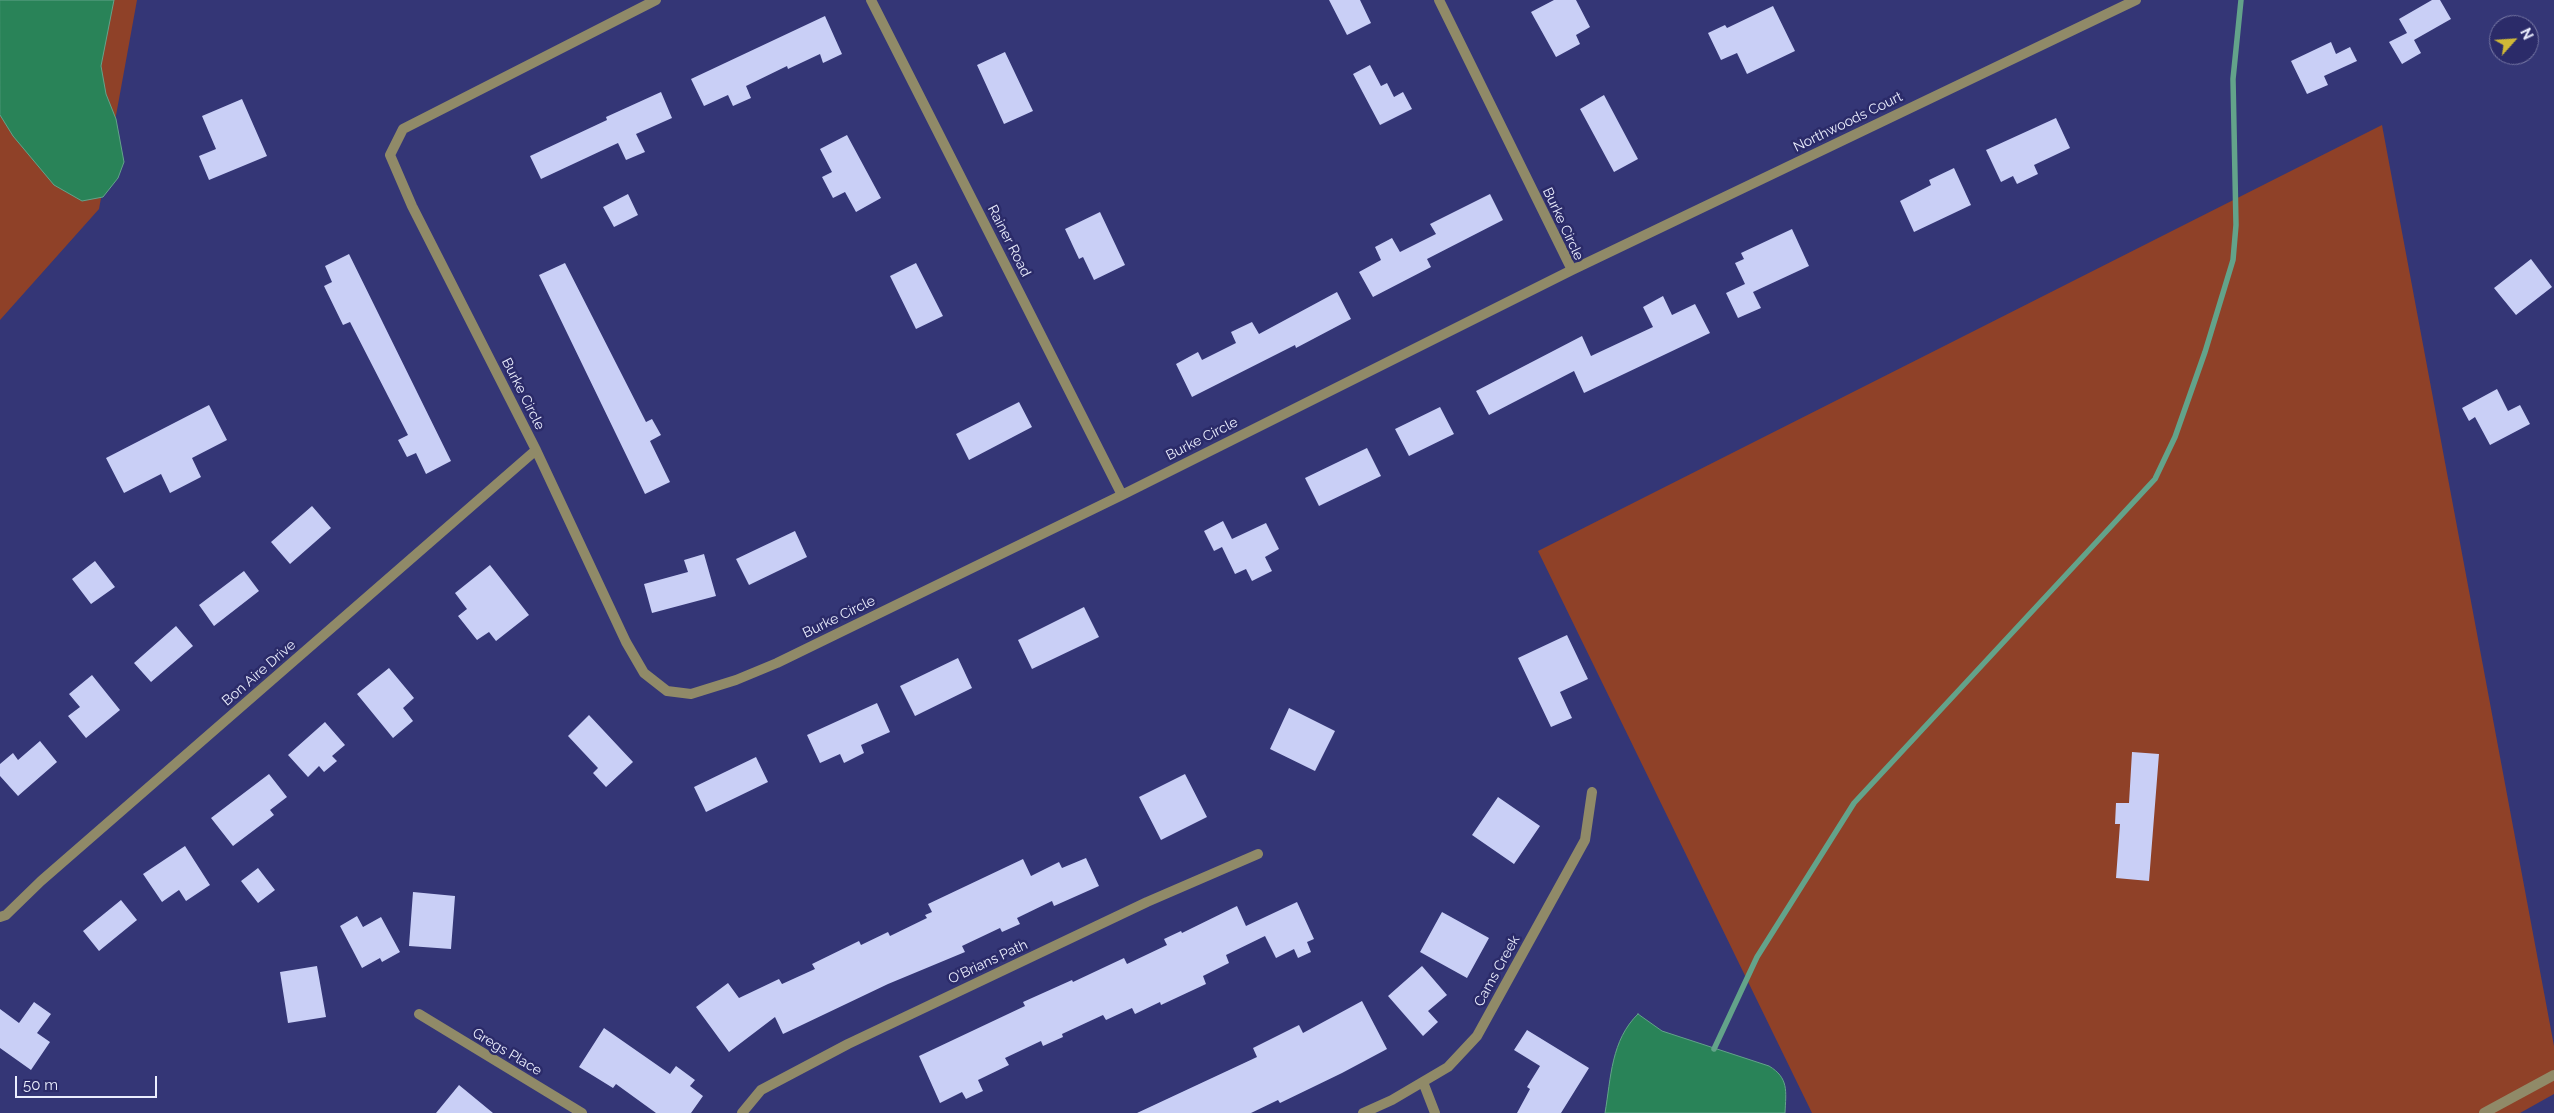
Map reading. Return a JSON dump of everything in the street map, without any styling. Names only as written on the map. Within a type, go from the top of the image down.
[{"type":"street","name":"Burke Circle","points":[[656,0],[402,129],[390,155],[412,206],[536,450],[626,642],[644,673],[667,692],[691,694],[736,680],[777,663],[1572,270],[1439,0]]},
{"type":"street","name":"Rainer Road","points":[[871,0],[1122,494]]},
{"type":"street","name":"Northwoods Court","points":[[1572,270],[2136,0]]},
{"type":"street","name":"Bon Aire Drive","points":[[0,917],[6,915],[40,881],[536,450]]},
{"type":"street","name":"Cams Creek","points":[[1363,1113],[1392,1100],[1448,1067],[1477,1036],[1585,840],[1592,792]]},
{"type":"street","name":"O'Brians Path","points":[[742,1113],[761,1090],[848,1044],[1147,902],[1258,854]]},
{"type":"street","name":"Gregs Place","points":[[419,1014],[582,1113]]},
{"type":"street","points":[[2484,1113],[2554,1075]]},
{"type":"street","points":[[1423,1082],[1436,1113]]},
{"type":"shaded area","points":[[0,0],[137,0],[99,209],[0,320]]},
{"type":"shaded area","points":[[0,0],[114,0],[101,66],[106,94],[116,119],[124,162],[118,178],[103,197],[82,201],[54,185],[13,136],[0,115]]},
{"type":"shaded area","points":[[2382,125],[2554,1046],[2554,1094],[2520,1113],[1812,1113],[1538,551]]},
{"type":"shaded area","points":[[1638,1014],[1662,1031],[1769,1066],[1783,1080],[1786,1092],[1785,1113],[1605,1113],[1617,1048],[1629,1024]]},
{"type":"building","points":[[1329,0],[1360,0],[1371,23],[1347,35]]},
{"type":"building","points":[[1554,0],[1576,0],[1590,27],[1576,35],[1580,44],[1556,57],[1531,12]]},
{"type":"building","points":[[2432,0],[2440,0],[2451,19],[2414,40],[2421,53],[2402,64],[2389,42],[2407,33],[2399,19]]},
{"type":"building","points":[[1773,6],[1795,51],[1747,74],[1737,53],[1721,60],[1708,33],[1725,25],[1727,28]]},
{"type":"building","points":[[825,16],[842,54],[823,63],[820,54],[788,69],[787,66],[746,86],[751,98],[733,106],[728,95],[704,106],[691,79]]},
{"type":"building","points":[[2331,42],[2336,54],[2350,47],[2357,61],[2324,76],[2328,85],[2307,94],[2291,61]]},
{"type":"building","points":[[1005,52],[1033,111],[1004,124],[977,65]]},
{"type":"building","points":[[1370,65],[1381,86],[1387,83],[1394,97],[1403,92],[1412,109],[1380,125],[1353,74]]},
{"type":"building","points":[[661,92],[672,118],[636,134],[645,152],[626,160],[618,143],[541,179],[530,156],[607,120],[606,117]]},
{"type":"building","points":[[1604,95],[1638,159],[1614,172],[1580,109]]},
{"type":"building","points":[[242,99],[267,156],[209,180],[199,156],[216,149],[202,116]]},
{"type":"building","points":[[2056,118],[2070,148],[2034,165],[2038,174],[2017,184],[2013,176],[2001,182],[1986,150]]},
{"type":"building","points":[[847,135],[881,198],[856,212],[845,192],[833,198],[822,177],[832,172],[820,149]]},
{"type":"building","points":[[1954,168],[1971,205],[1914,232],[1900,201],[1931,185],[1929,180]]},
{"type":"building","points":[[628,194],[638,215],[614,227],[603,207]]},
{"type":"building","points":[[1490,194],[1503,220],[1427,259],[1431,267],[1373,297],[1359,272],[1381,260],[1375,247],[1392,238],[1400,252],[1436,234],[1430,224]]},
{"type":"building","points":[[1100,212],[1125,265],[1094,280],[1083,257],[1079,259],[1065,229]]},
{"type":"building","points":[[1792,229],[1809,266],[1753,292],[1761,308],[1738,318],[1726,293],[1745,284],[1735,263],[1744,259],[1741,253]]},
{"type":"building","points":[[349,254],[451,461],[426,474],[416,453],[407,457],[398,440],[408,435],[350,322],[343,325],[324,286],[332,282],[325,266]]},
{"type":"building","points":[[2531,259],[2552,287],[2516,315],[2494,288]]},
{"type":"building","points":[[565,263],[646,422],[652,419],[661,435],[650,441],[670,482],[645,494],[539,275]]},
{"type":"building","points":[[916,263],[943,316],[916,329],[890,276]]},
{"type":"building","points":[[1337,292],[1351,319],[1296,348],[1295,345],[1192,397],[1176,364],[1198,352],[1202,360],[1236,343],[1231,332],[1252,322],[1259,334]]},
{"type":"building","points":[[1663,296],[1672,315],[1695,304],[1710,333],[1584,393],[1574,371],[1489,415],[1476,391],[1582,336],[1591,356],[1653,327],[1643,307]]},
{"type":"building","points":[[2497,389],[2508,411],[2520,405],[2530,424],[2490,445],[2475,417],[2469,421],[2462,408]]},
{"type":"building","points":[[1019,402],[1032,427],[969,460],[956,434]]},
{"type":"building","points":[[209,405],[227,440],[192,458],[201,477],[170,493],[161,474],[124,493],[106,458]]},
{"type":"building","points":[[1440,407],[1454,434],[1409,456],[1395,429]]},
{"type":"building","points":[[1367,448],[1381,476],[1319,506],[1305,478]]},
{"type":"building","points":[[312,506],[331,528],[290,564],[271,542]]},
{"type":"building","points":[[1223,521],[1232,539],[1266,523],[1279,549],[1265,557],[1272,571],[1252,581],[1246,569],[1235,574],[1222,547],[1214,551],[1204,531]]},
{"type":"building","points":[[795,531],[807,557],[749,585],[736,559]]},
{"type":"building","points":[[704,554],[716,596],[652,613],[644,584],[688,572],[684,560]]},
{"type":"building","points":[[95,561],[115,587],[91,604],[72,579]]},
{"type":"building","points":[[490,565],[529,615],[496,641],[489,632],[477,640],[458,616],[467,609],[455,593]]},
{"type":"building","points":[[244,571],[259,591],[214,626],[199,605]]},
{"type":"building","points":[[1084,607],[1099,637],[1032,669],[1018,640]]},
{"type":"building","points":[[176,626],[193,646],[151,682],[134,663]]},
{"type":"building","points":[[1567,635],[1588,679],[1560,692],[1572,718],[1551,727],[1518,658]]},
{"type":"building","points":[[958,658],[972,688],[915,716],[900,686]]},
{"type":"building","points":[[389,668],[414,698],[403,708],[413,721],[393,738],[357,694]]},
{"type":"building","points":[[92,675],[120,710],[86,738],[68,716],[80,707],[69,694]]},
{"type":"building","points":[[877,703],[890,732],[861,745],[864,753],[844,763],[840,754],[820,763],[807,735]]},
{"type":"building","points":[[1289,708],[1335,731],[1315,771],[1270,749]]},
{"type":"building","points":[[589,715],[633,762],[606,787],[593,773],[598,768],[568,736]]},
{"type":"building","points":[[325,722],[345,745],[332,756],[337,761],[324,772],[319,766],[308,777],[288,755]]},
{"type":"building","points":[[40,741],[57,762],[18,796],[0,776],[0,764],[13,753],[18,760]]},
{"type":"building","points":[[2132,752],[2159,754],[2149,881],[2116,878],[2120,824],[2115,824],[2116,803],[2129,803]]},
{"type":"building","points":[[756,757],[768,782],[706,812],[694,787]]},
{"type":"building","points":[[269,774],[287,797],[270,810],[274,815],[233,846],[211,818]]},
{"type":"building","points":[[1185,774],[1207,817],[1161,840],[1139,797]]},
{"type":"building","points":[[1498,797],[1540,826],[1514,864],[1472,835]]},
{"type":"building","points":[[185,846],[210,885],[186,901],[179,890],[162,902],[143,874]]},
{"type":"building","points":[[1086,858],[1099,886],[1054,906],[1052,901],[1017,918],[1020,924],[1002,932],[1000,928],[962,946],[965,952],[888,984],[783,1034],[775,1017],[729,1052],[696,1007],[728,983],[739,998],[779,979],[782,984],[815,969],[812,964],[859,941],[861,945],[888,932],[890,936],[927,918],[925,915],[932,912],[928,904],[1023,859],[1031,876],[1059,862],[1062,868]]},
{"type":"building","points":[[258,868],[275,890],[258,903],[241,881]]},
{"type":"building","points":[[413,892],[455,896],[451,949],[409,946]]},
{"type":"building","points":[[121,900],[137,920],[99,951],[83,931]]},
{"type":"building","points":[[1297,902],[1314,939],[1307,942],[1311,952],[1298,958],[1294,949],[1276,958],[1265,936],[1226,955],[1229,963],[1203,976],[1206,984],[1161,1005],[1160,1002],[1135,1014],[1132,1008],[1106,1020],[1103,1015],[1062,1034],[1063,1037],[1043,1046],[1041,1041],[1005,1058],[1009,1065],[978,1080],[983,1091],[966,1099],[962,1092],[940,1103],[919,1056],[1025,1006],[1023,1002],[1072,980],[1073,982],[1124,958],[1127,964],[1167,945],[1164,939],[1181,931],[1182,933],[1237,906],[1246,926]]},
{"type":"building","points":[[1442,912],[1489,938],[1467,978],[1420,952]]},
{"type":"building","points":[[357,916],[363,927],[381,917],[400,952],[382,962],[380,958],[362,968],[340,926]]},
{"type":"building","points":[[317,966],[326,1017],[288,1023],[280,972]]},
{"type":"building","points":[[1422,966],[1447,995],[1428,1011],[1438,1022],[1423,1036],[1388,996]]},
{"type":"building","points":[[1362,1001],[1387,1049],[1342,1073],[1280,1103],[1278,1100],[1251,1113],[1137,1113],[1257,1057],[1253,1048],[1299,1025],[1303,1033]]},
{"type":"building","points":[[34,1002],[51,1014],[37,1033],[50,1042],[31,1070],[0,1048],[0,1009],[19,1023]]},
{"type":"building","points":[[604,1028],[670,1074],[676,1066],[695,1080],[690,1086],[703,1096],[691,1113],[656,1113],[616,1084],[613,1088],[579,1067]]},
{"type":"building","points":[[1527,1030],[1589,1068],[1561,1113],[1517,1113],[1530,1089],[1527,1087],[1540,1066],[1514,1050]]},
{"type":"building","points":[[459,1085],[493,1113],[436,1113]]},
{"type":"waterway","points":[[1714,1049],[1757,957],[1854,803],[2155,479],[2175,437],[2205,352],[2233,260],[2236,225],[2233,79],[2241,0]]}]
